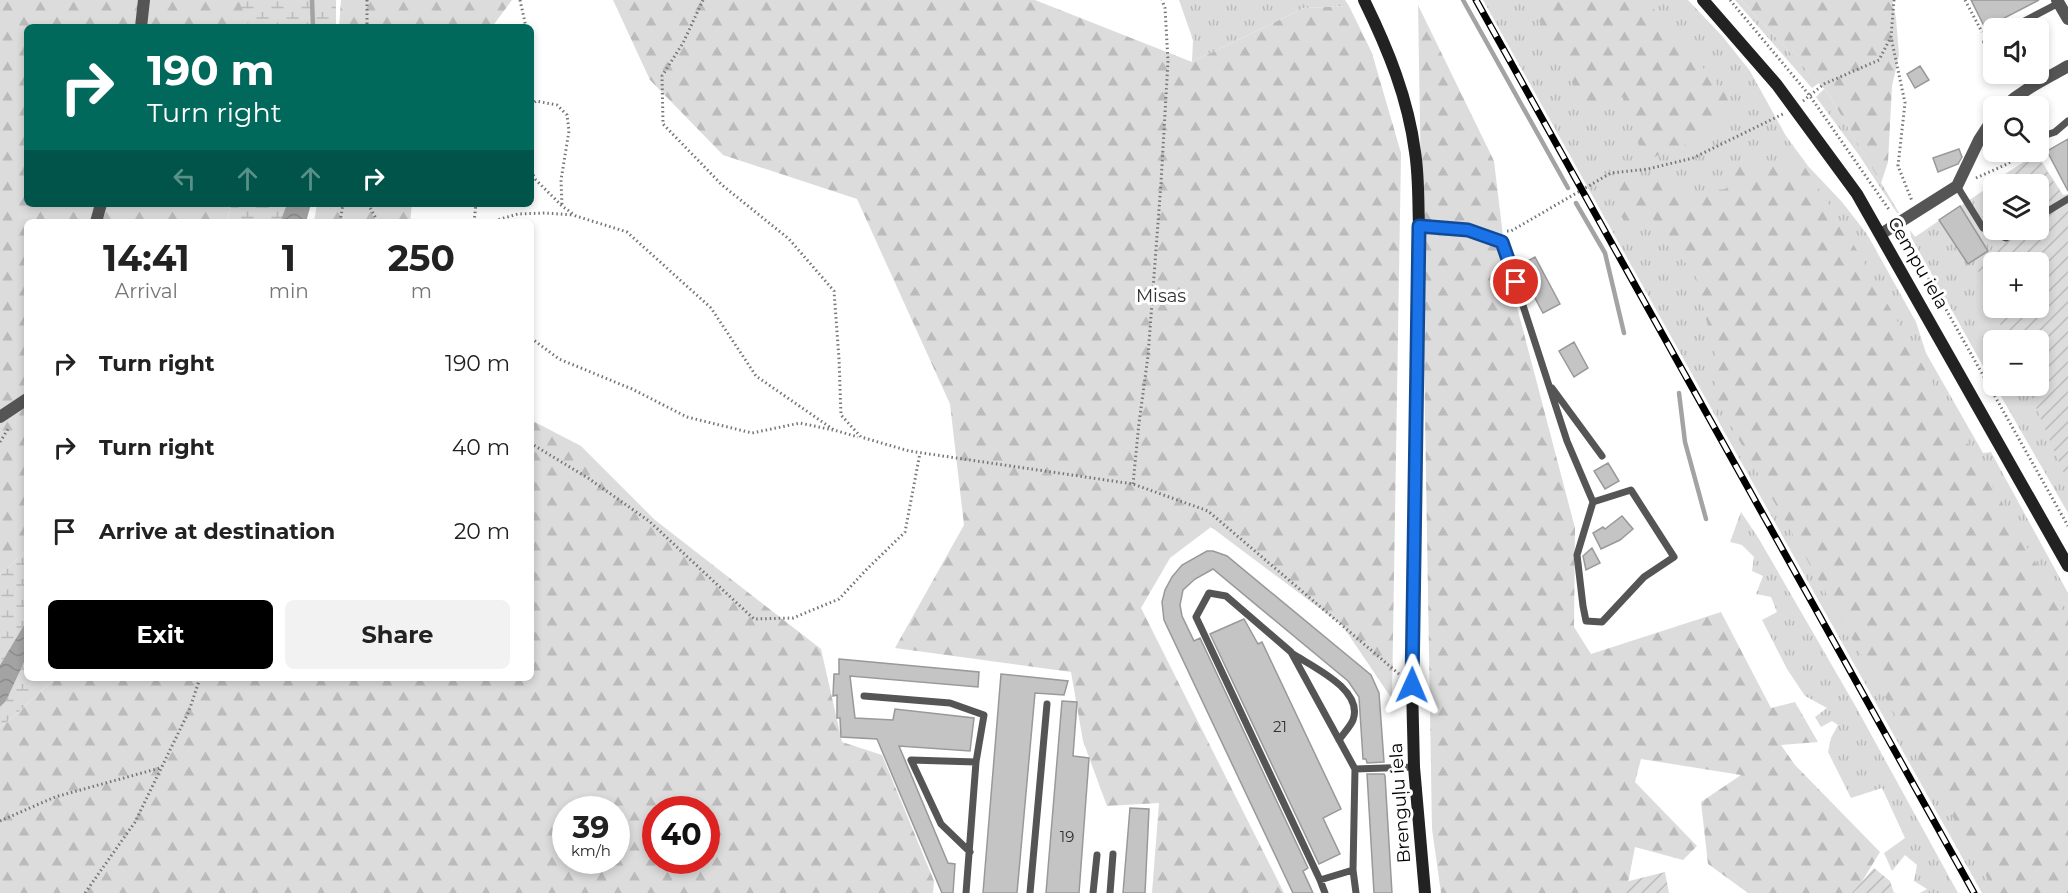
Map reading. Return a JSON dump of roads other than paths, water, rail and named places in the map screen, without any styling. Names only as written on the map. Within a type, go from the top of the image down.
[{"type":"street","points":[[141,24],[144,0]]},
{"type":"street","name":"Brenguļu iela","points":[[1364,0],[1386,45],[1405,101],[1416,154],[1419,226],[1412,685],[1414,767],[1425,893]]},
{"type":"street","name":"Cempu iela","points":[[1703,0],[1796,108],[1857,194],[2068,566]]},
{"type":"street","points":[[2058,2],[2068,18]]},
{"type":"street","points":[[2020,96],[2048,76],[2067,69]]},
{"type":"street","points":[[1881,234],[1957,186],[1983,134]]},
{"type":"street","points":[[0,417],[24,401]]},
{"type":"lane","points":[[2029,18],[2058,2]]},
{"type":"lane","points":[[2049,134],[2068,121]]},
{"type":"lane","points":[[1957,186],[1983,228]]},
{"type":"lane","points":[[2049,210],[2068,199]]},
{"type":"lane","points":[[1419,226],[1468,230],[1502,242],[1567,441],[1593,502],[1577,555],[1586,621],[1602,622],[1644,577],[1674,557],[1631,490],[1593,502]]},
{"type":"lane","points":[[1549,384],[1602,456]]},
{"type":"lane","points":[[1325,893],[1196,617],[1209,593],[1226,596],[1291,652],[1344,688],[1355,705],[1353,721],[1339,740]]},
{"type":"lane","points":[[1291,652],[1355,769],[1353,870],[1356,893]]},
{"type":"lane","points":[[864,696],[950,703],[984,715],[976,762],[966,893]]},
{"type":"lane","points":[[1030,893],[1047,704]]},
{"type":"lane","points":[[970,852],[941,824],[911,759],[976,762]]},
{"type":"lane","points":[[1355,769],[1414,767]]},
{"type":"lane","points":[[1110,893],[1113,854]]},
{"type":"lane","points":[[1093,893],[1097,855]]},
{"type":"lane","points":[[1320,880],[1353,870]]},
{"type":"water","points":[[286,207],[310,207],[307,219],[281,219]]},
{"type":"water","points":[[24,625],[24,662],[6,701],[0,707],[0,665]]},
{"type":"waterway","points":[[312,0],[313,24]]},
{"type":"waterway","points":[[1463,0],[1568,188]]},
{"type":"waterway","points":[[1576,203],[1605,253],[1624,333]]},
{"type":"waterway","points":[[1679,393],[1685,442],[1706,519]]},
{"type":"railway","points":[[1476,0],[1974,893]]},
{"type":"park label","name":"Misas","points":[[1161,296]]}]
